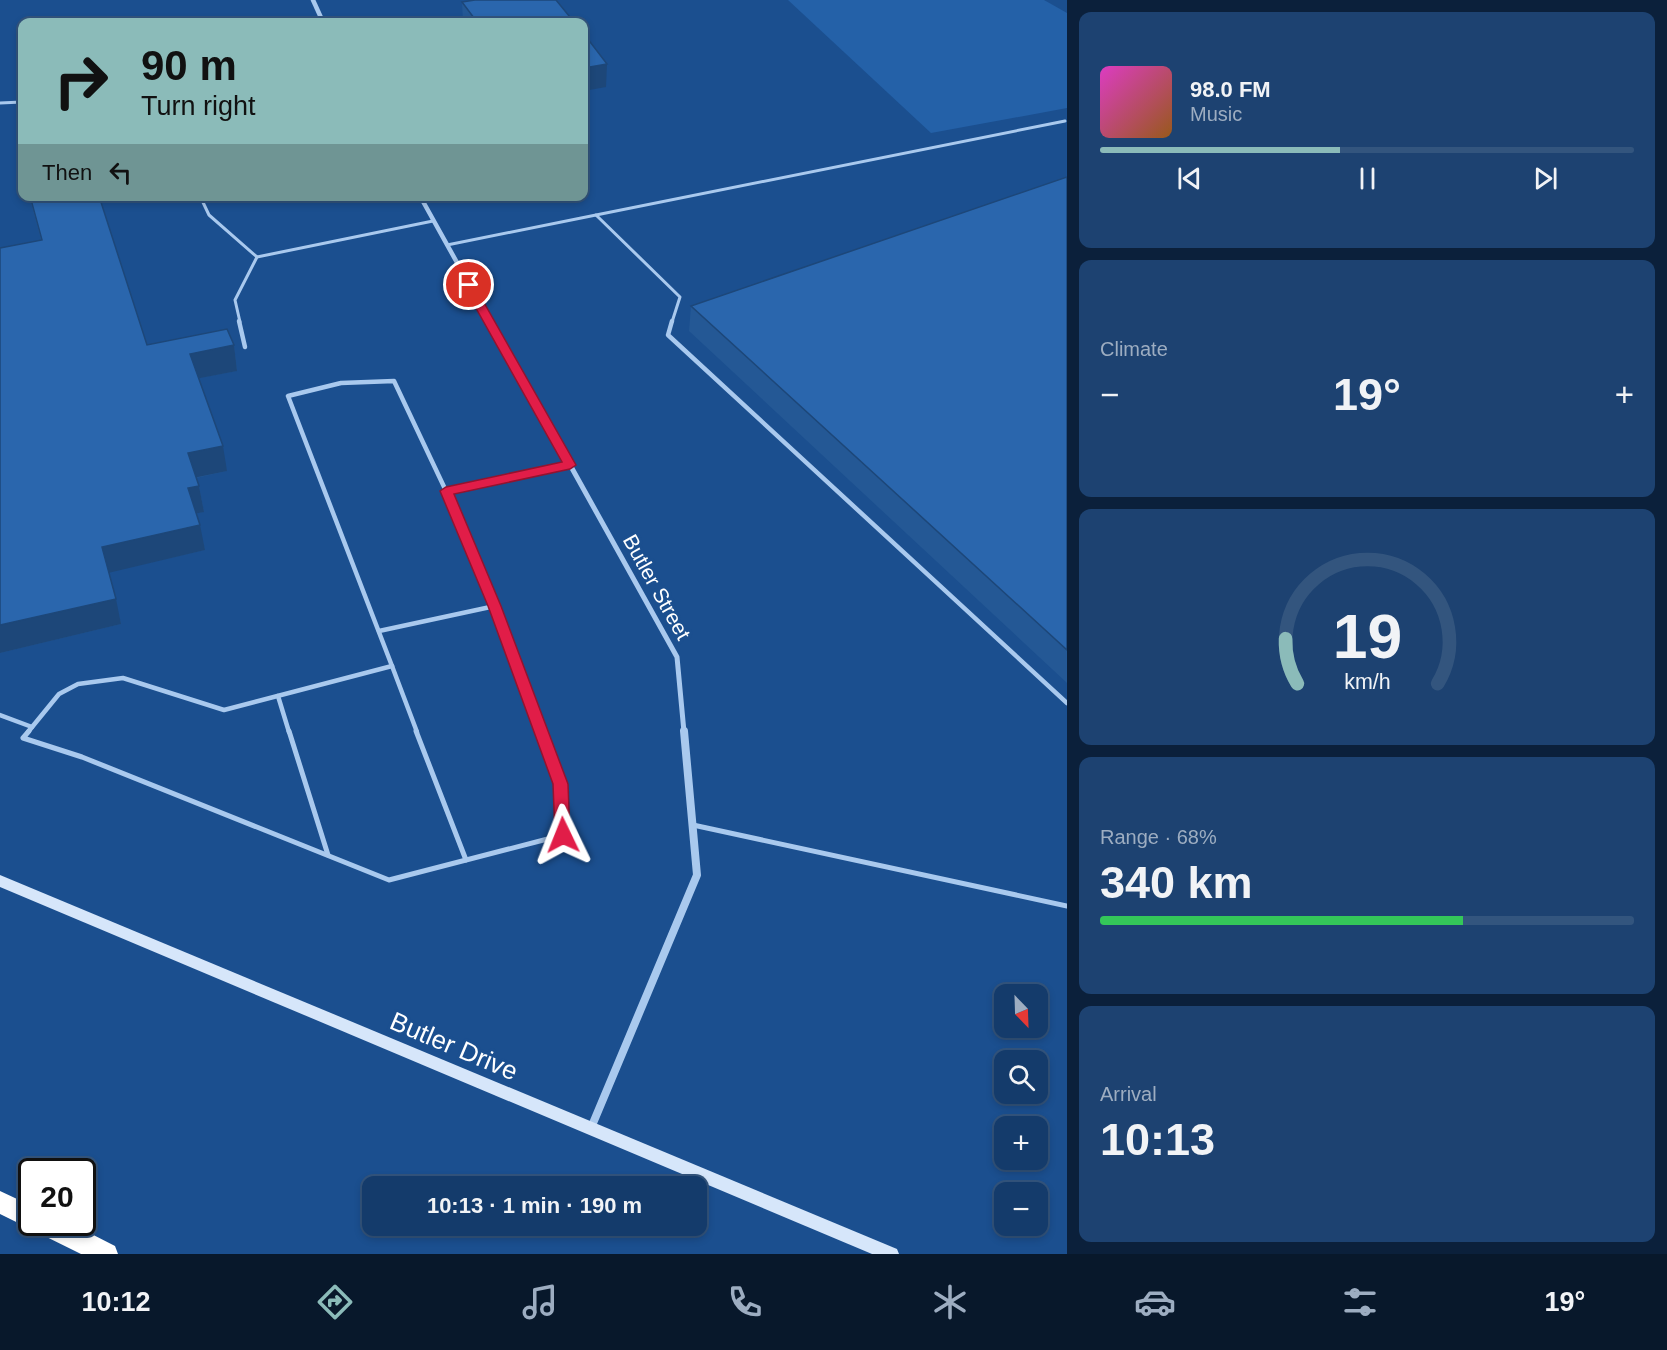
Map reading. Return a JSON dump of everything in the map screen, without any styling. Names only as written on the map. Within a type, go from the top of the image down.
[{"type":"highway","points":[[0,1202],[18,1211]]},
{"type":"highway","points":[[70,1236],[106,1254]]},
{"type":"street","points":[[313,0],[321,18]]},
{"type":"street","name":"Butler Street","points":[[423,201],[677,657],[697,875],[590,1128]]},
{"type":"street","name":"Butler Drive","points":[[0,881],[891,1254]]},
{"type":"lane","points":[[0,104],[18,102]]},
{"type":"lane","points":[[447,245],[1065,121]]},
{"type":"lane","points":[[202,201],[209,215],[257,257]]},
{"type":"lane","points":[[596,215],[680,297],[668,335],[1067,703]]},
{"type":"lane","points":[[257,257],[433,221]]},
{"type":"lane","points":[[244,347],[235,300],[257,257]]},
{"type":"lane","points":[[392,666],[224,710],[123,678],[78,684],[59,694],[23,738],[81,757],[389,880],[563,835],[561,784],[495,606],[446,491],[394,381],[341,383],[288,396],[379,631],[466,860]]},
{"type":"lane","points":[[446,491],[570,465]]},
{"type":"lane","points":[[379,631],[495,606]]},
{"type":"lane","points":[[278,696],[328,855]]},
{"type":"lane","points":[[0,715],[32,727]]},
{"type":"lane","points":[[693,825],[1067,906]]},
{"type":"shaded area","points":[[788,0],[1044,0],[1067,13],[1067,108],[931,133]]},
{"type":"building","points":[[556,0],[571,18],[474,18],[462,2]]},
{"type":"building","points":[[588,39],[607,64],[588,67]]},
{"type":"building","points":[[1067,177],[1067,650],[691,306]]},
{"type":"building","points":[[31,201],[101,201],[147,345],[227,329],[234,345],[190,354],[223,446],[188,453],[199,486],[188,488],[200,525],[102,547],[116,599],[0,625],[0,248],[42,240]]},
{"type":"route","points":[[469,285],[570,465],[446,491],[495,606],[561,784],[563,835]]}]
